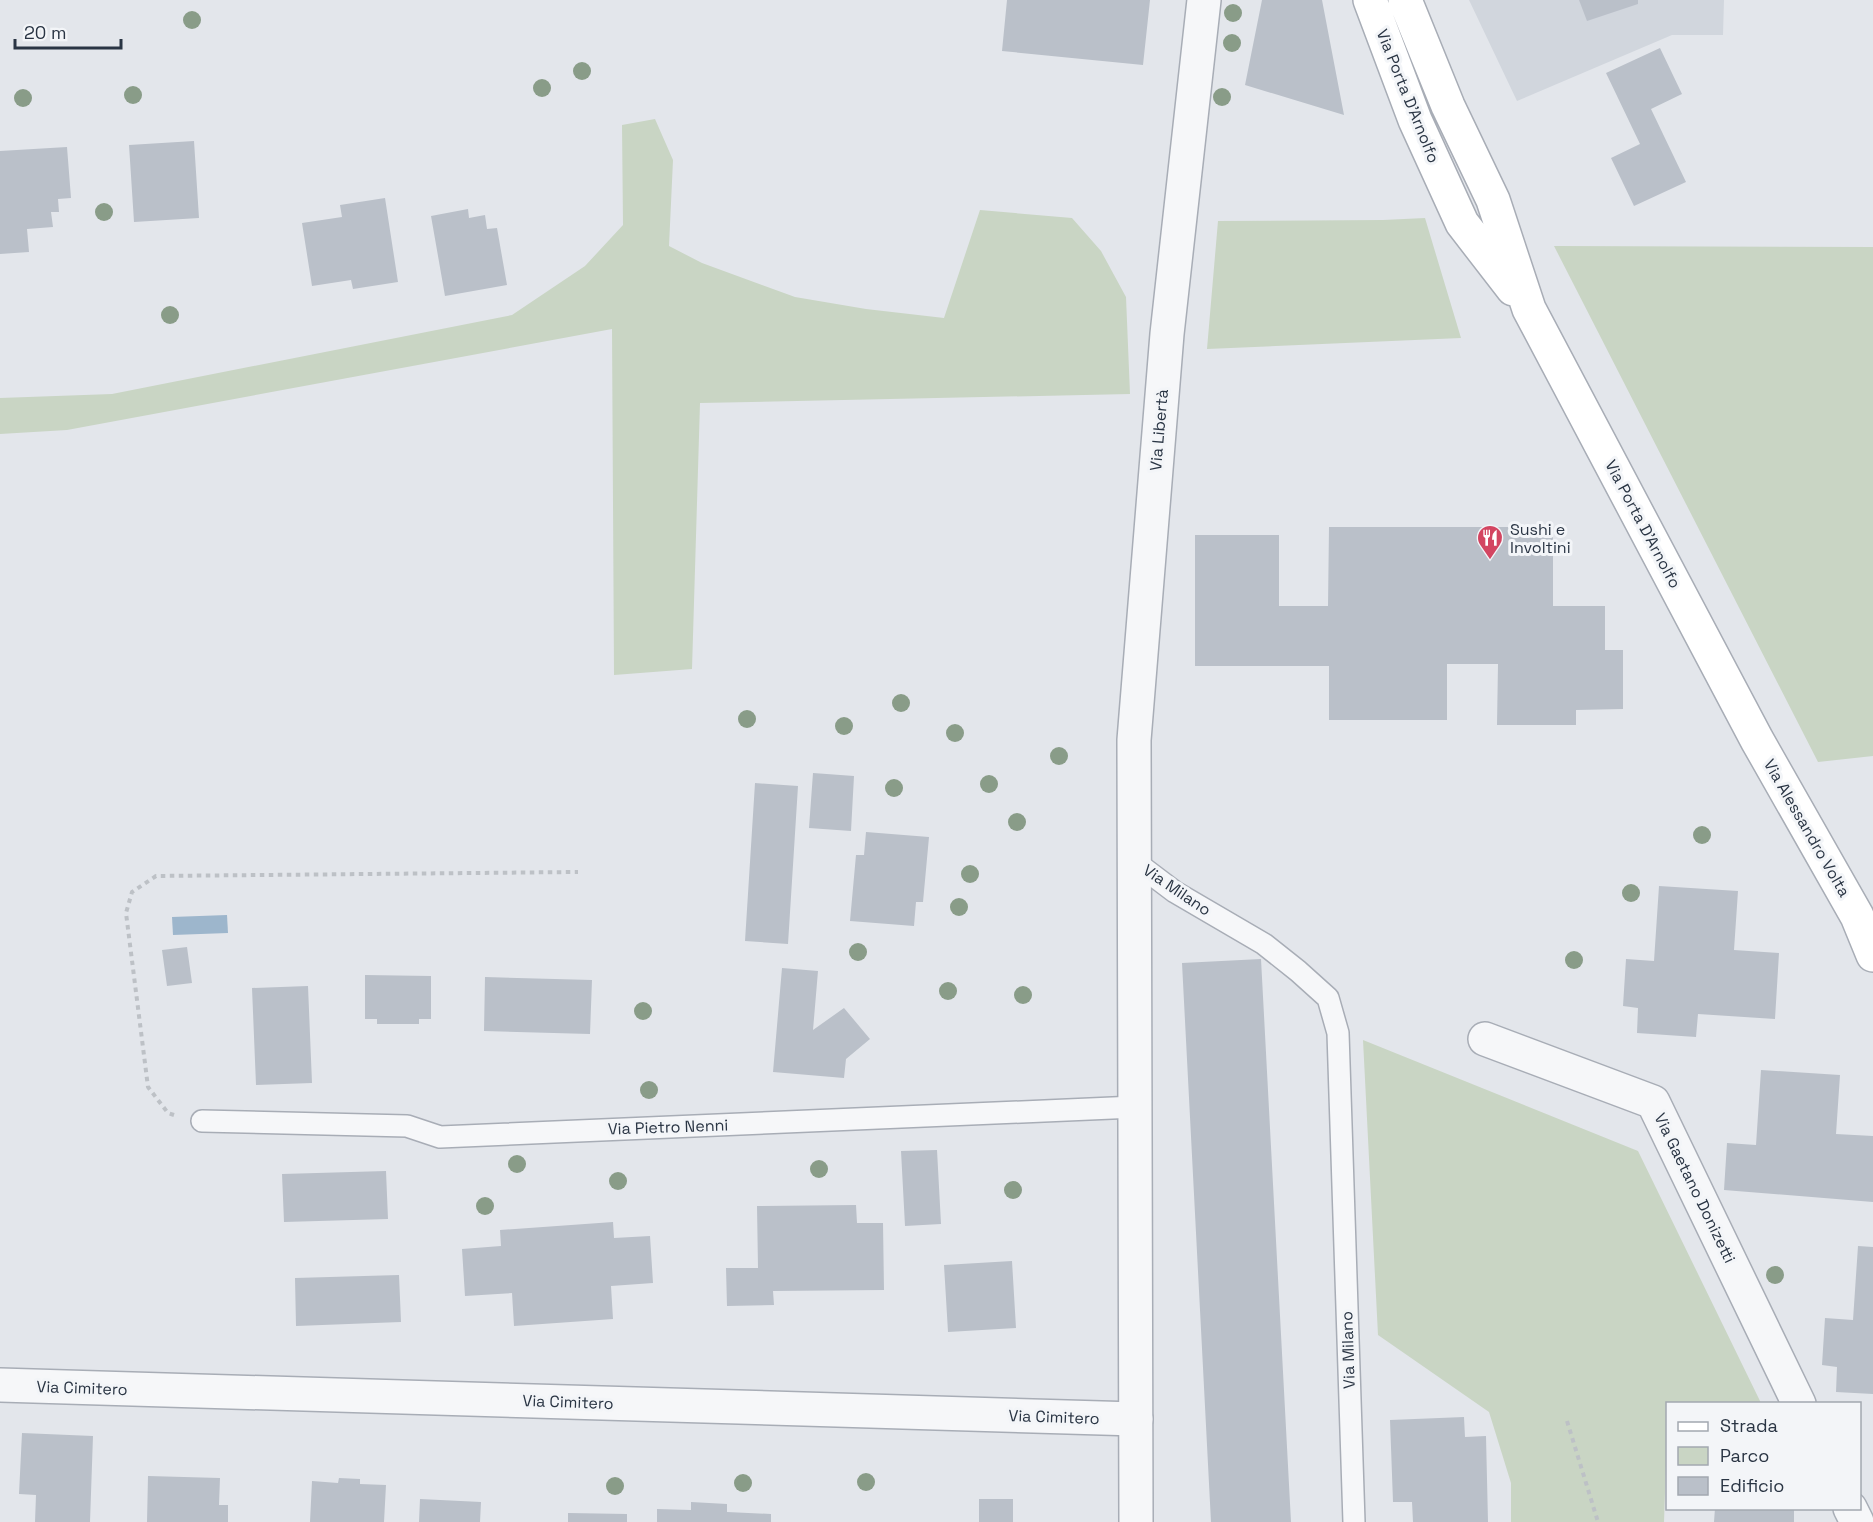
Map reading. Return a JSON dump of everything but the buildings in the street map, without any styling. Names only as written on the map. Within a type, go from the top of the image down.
[{"type":"main road","name":"Via Porta D'Arnolfo","points":[[1370,0],[1415,120],[1462,223],[1529,309]]},
{"type":"main road","name":"Via Porta D'Arnolfo","points":[[1405,0],[1448,106],[1493,200],[1529,309],[1757,740]]},
{"type":"main road","name":"Via Alessandro Volta","points":[[1757,740],[1865,924],[1873,955]]},
{"type":"street","name":"Via Libertà","points":[[1134,861],[1135,728],[1167,334],[1204,0]]},
{"type":"street","name":"Via Milano","points":[[1134,861],[1136,1522]]},
{"type":"street","name":"Via Gaetano Donizetti","points":[[1485,1039],[1653,1102],[1798,1402]]},
{"type":"street","name":"Via Cimitero","points":[[0,1385],[1136,1419]]},
{"type":"lane","name":"Via Milano","points":[[1134,861],[1175,892],[1264,944],[1328,998],[1338,1033],[1354,1522]]},
{"type":"lane","name":"Via Pietro Nenni","points":[[202,1120],[407,1126],[440,1137],[1135,1107]]},
{"type":"path","points":[[202,1120],[168,1113],[148,1088],[126,913],[132,892],[156,876],[578,872]]},
{"type":"path","points":[[1567,1421],[1598,1522]]},
{"type":"shaded area","points":[[1469,0],[1724,0],[1723,35],[1672,35],[1517,101]]},
{"type":"green space","points":[[655,119],[673,160],[669,246],[702,263],[795,297],[866,309],[944,318],[980,210],[1072,218],[1101,251],[1126,297],[1130,394],[700,403],[692,669],[614,675],[612,329],[67,430],[0,434],[0,398],[112,394],[512,315],[585,266],[623,225],[622,125]]},
{"type":"green space","points":[[1425,218],[1461,338],[1207,349],[1218,221]]},
{"type":"green space","points":[[1554,246],[1873,247],[1873,756],[1818,762]]},
{"type":"green space","points":[[1363,1040],[1638,1151],[1761,1402],[1666,1402],[1664,1522],[1511,1522],[1511,1483],[1489,1412],[1378,1335]]},
{"type":"water","points":[[227,915],[228,933],[173,935],[172,917]]},
{"type":"place","name":"Sushi e Involtini","points":[[1490,561]]}]
